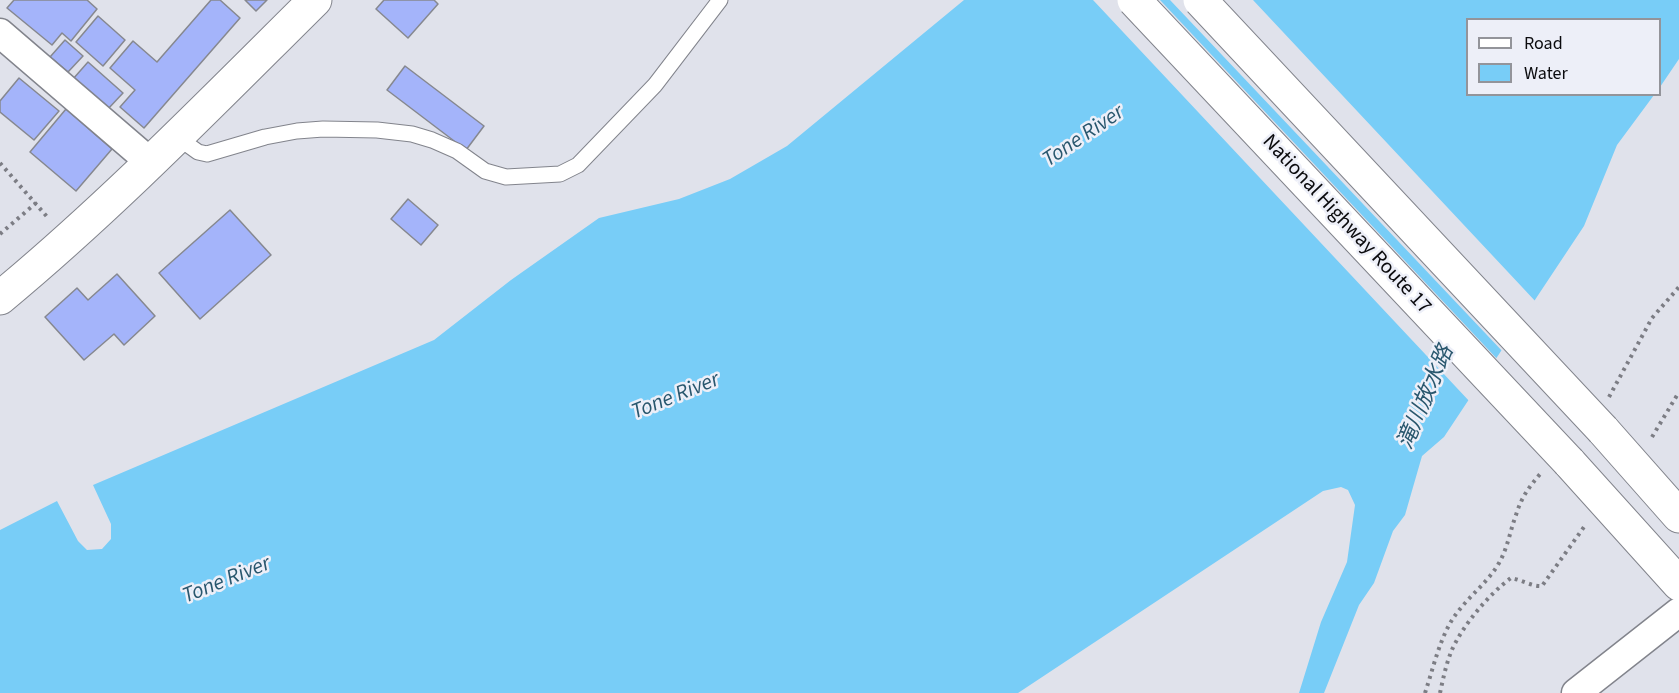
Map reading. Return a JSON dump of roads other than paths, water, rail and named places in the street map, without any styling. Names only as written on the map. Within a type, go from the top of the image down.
[{"type":"main road","points":[[0,298],[65,244],[315,0]]},
{"type":"main road","name":"National Highway Route 17","points":[[1134,0],[1557,466],[1679,584]]},
{"type":"main road","points":[[1200,0],[1604,416],[1679,516]]},
{"type":"street","points":[[0,33],[150,162]]},
{"type":"street","points":[[1576,693],[1679,612]]},
{"type":"lane","points":[[177,137],[198,152],[207,154],[265,137],[297,131],[377,130],[412,134],[432,140],[457,151],[485,171],[506,177],[560,174],[578,165],[655,86],[720,0]]},
{"type":"water","points":[[964,0],[1679,0],[1679,59],[1661,86],[1661,18],[1466,18],[1466,96],[1653,96],[1617,145],[1584,226],[1444,437],[1422,456],[1405,515],[1393,531],[1374,583],[1359,605],[1324,693],[1299,693],[1321,622],[1347,562],[1355,505],[1348,490],[1341,487],[1323,491],[1018,693],[0,693],[0,530],[57,501],[78,541],[87,550],[102,549],[111,539],[111,524],[93,485],[434,340],[511,280],[599,218],[679,199],[730,179],[787,146]]},
{"type":"water label","name":"Tone River","points":[[1084,137]]},
{"type":"water label","name":"Tone River","points":[[676,397]]},
{"type":"water label","name":"滝川放水路","points":[[1427,398]]},
{"type":"water label","name":"Tone River","points":[[227,581]]}]
